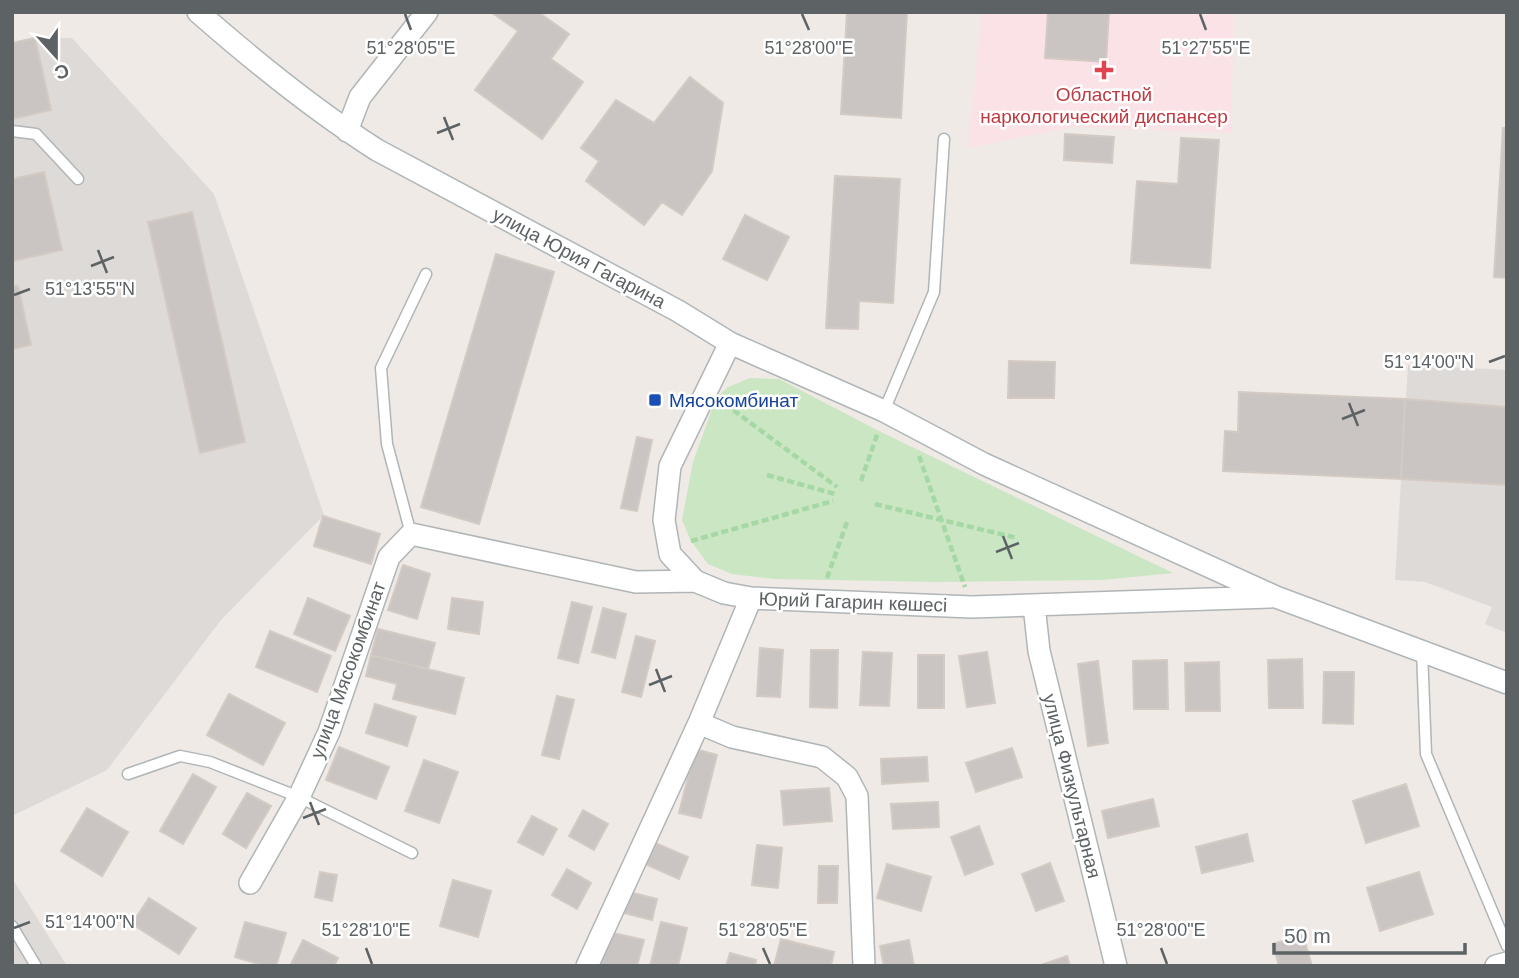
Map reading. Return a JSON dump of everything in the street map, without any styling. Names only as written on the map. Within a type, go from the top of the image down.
[{"type":"street","name":"улица Юрия Гагарина","points":[[198,12],[247,55],[347,131],[377,150],[678,311],[730,343],[881,421],[908,422],[984,464]]},
{"type":"street","points":[[347,131],[360,97],[428,12]]},
{"type":"street","name":"Юрий Гагарин көшесі","points":[[730,343],[670,466],[664,520],[670,554],[695,581],[724,593],[751,598],[972,607],[1276,597]]},
{"type":"street","name":"Юрий Гагарин көшесі","points":[[984,464],[1276,597],[1507,683]]},
{"type":"street","points":[[411,534],[636,582],[695,581]]},
{"type":"street","name":"улица Мясокомбинат","points":[[250,883],[299,797],[329,732],[388,557],[411,534]]},
{"type":"street","points":[[587,966],[699,723],[751,598]]},
{"type":"street","name":"улица Физкультарная","points":[[1034,605],[1039,651],[1116,966]]},
{"type":"street","points":[[699,723],[732,737],[822,757],[847,777],[858,796],[864,966]]},
{"type":"street","points":[[1496,966],[1507,963]]},
{"type":"lane","points":[[12,131],[36,134],[78,179]]},
{"type":"lane","points":[[881,421],[934,292],[944,139]]},
{"type":"lane","points":[[411,534],[387,444],[381,368],[426,274]]},
{"type":"lane","points":[[1422,651],[1426,754],[1507,946]]},
{"type":"lane","points":[[128,774],[180,756],[210,761],[299,797],[412,853]]},
{"type":"lane","points":[[12,926],[36,966]]},
{"type":"path","points":[[716,398],[837,487]]},
{"type":"path","points":[[861,481],[881,421]]},
{"type":"path","points":[[908,422],[972,607]]},
{"type":"path","points":[[767,475],[835,494]]},
{"type":"path","points":[[691,541],[833,501]]},
{"type":"path","points":[[875,504],[1017,538]]},
{"type":"path","points":[[827,579],[848,519]]},
{"type":"shaded area","name":"Областной наркологический диспансер","points":[[982,12],[1234,12],[1231,133],[1073,127],[968,148]]},
{"type":"shaded area","points":[[35,38],[72,38],[214,194],[324,515],[221,620],[107,770],[12,816],[12,43]]},
{"type":"shaded area","points":[[1408,365],[1507,370],[1507,633],[1485,624],[1492,607],[1425,582],[1395,580]]},
{"type":"shaded area","points":[[12,878],[67,966],[12,966]]},
{"type":"green space","points":[[750,378],[779,379],[879,431],[1173,573],[1102,580],[936,582],[775,579],[732,574],[708,564],[691,541],[682,520],[693,462],[716,398],[728,387]]},
{"type":"building","points":[[491,12],[538,12],[569,34],[551,59],[583,82],[542,139],[475,90],[518,31]]},
{"type":"building","points":[[847,12],[907,12],[901,118],[841,114]]},
{"type":"building","points":[[1048,12],[1109,12],[1106,62],[1045,58]]},
{"type":"building","points":[[35,38],[51,110],[12,119],[12,43]]},
{"type":"building","points":[[690,77],[723,103],[712,171],[682,215],[662,202],[644,225],[586,181],[599,161],[581,148],[616,100],[654,123]]},
{"type":"building","points":[[1503,128],[1507,128],[1507,278],[1494,277]]},
{"type":"building","points":[[1065,134],[1114,137],[1112,163],[1064,160]]},
{"type":"building","points":[[1181,138],[1219,140],[1210,268],[1131,263],[1137,181],[1178,184]]},
{"type":"building","points":[[44,172],[62,250],[13,261],[12,179]]},
{"type":"building","points":[[835,176],[900,179],[893,303],[859,301],[858,329],[826,328]]},
{"type":"building","points":[[192,212],[245,442],[200,453],[148,222]]},
{"type":"building","points":[[745,215],[789,237],[767,280],[723,259]]},
{"type":"building","points":[[496,254],[554,272],[479,524],[421,507]]},
{"type":"building","points":[[18,286],[31,345],[12,349],[12,287]]},
{"type":"building","points":[[1009,361],[1055,362],[1054,398],[1008,398]]},
{"type":"building","points":[[1239,392],[1405,399],[1401,479],[1223,471],[1225,431],[1238,432]]},
{"type":"building","points":[[1405,399],[1507,407],[1507,485],[1401,479]]},
{"type":"building","points":[[637,437],[652,440],[637,511],[621,508]]},
{"type":"building","points":[[323,516],[380,534],[371,564],[314,546]]},
{"type":"building","points":[[403,565],[430,574],[417,619],[388,610]]},
{"type":"building","points":[[308,598],[350,616],[335,651],[294,634]]},
{"type":"building","points":[[452,598],[483,602],[479,634],[448,629]]},
{"type":"building","points":[[572,602],[592,607],[578,663],[558,658]]},
{"type":"building","points":[[603,608],[626,614],[615,658],[592,652]]},
{"type":"building","points":[[378,629],[435,643],[428,669],[371,655]]},
{"type":"building","points":[[270,631],[331,656],[317,692],[256,667]]},
{"type":"building","points":[[636,636],[655,641],[641,697],[622,692]]},
{"type":"building","points":[[760,648],[783,650],[780,697],[757,696]]},
{"type":"building","points":[[811,650],[838,650],[837,708],[810,707]]},
{"type":"building","points":[[863,652],[892,653],[889,706],[860,705]]},
{"type":"building","points":[[987,652],[995,703],[967,707],[959,656]]},
{"type":"building","points":[[371,655],[464,678],[455,714],[393,699],[397,684],[366,676]]},
{"type":"building","points":[[918,655],[944,655],[944,708],[918,708]]},
{"type":"building","points":[[1302,659],[1303,708],[1269,708],[1268,660]]},
{"type":"building","points":[[1167,660],[1168,709],[1134,709],[1133,661]]},
{"type":"building","points":[[1098,661],[1108,743],[1088,746],[1078,664]]},
{"type":"building","points":[[1219,662],[1220,711],[1186,711],[1185,663]]},
{"type":"building","points":[[1324,672],[1354,672],[1353,724],[1323,723]]},
{"type":"building","points":[[229,694],[285,723],[263,765],[207,735]]},
{"type":"building","points":[[557,696],[574,700],[559,759],[542,755]]},
{"type":"building","points":[[375,704],[416,717],[407,746],[366,733]]},
{"type":"building","points":[[339,747],[389,767],[376,799],[326,780]]},
{"type":"building","points":[[1012,748],[1022,777],[976,792],[966,763]]},
{"type":"building","points":[[695,749],[717,755],[701,818],[679,813]]},
{"type":"building","points":[[927,757],[928,781],[882,784],[881,759]]},
{"type":"building","points":[[424,760],[458,772],[439,823],[405,811]]},
{"type":"building","points":[[193,774],[216,787],[183,844],[160,831]]},
{"type":"building","points":[[1406,784],[1419,826],[1366,843],[1353,801]]},
{"type":"building","points":[[829,788],[832,821],[784,825],[781,791]]},
{"type":"building","points":[[247,793],[271,806],[246,848],[223,834]]},
{"type":"building","points":[[1153,799],[1159,826],[1108,838],[1102,811]]},
{"type":"building","points":[[938,802],[939,827],[893,829],[891,804]]},
{"type":"building","points":[[87,808],[128,832],[102,876],[61,851]]},
{"type":"building","points":[[583,810],[608,824],[594,850],[569,836]]},
{"type":"building","points":[[532,816],[557,829],[543,855],[518,842]]},
{"type":"building","points":[[979,826],[993,864],[965,875],[951,837]]},
{"type":"building","points":[[1247,834],[1253,861],[1202,873],[1196,847]]},
{"type":"building","points":[[655,843],[688,857],[679,879],[645,864]]},
{"type":"building","points":[[757,845],[782,848],[778,888],[752,885]]},
{"type":"building","points":[[1050,863],[1064,901],[1036,911],[1022,874]]},
{"type":"building","points":[[887,864],[931,877],[921,911],[877,898]]},
{"type":"building","points":[[819,866],[838,866],[837,903],[818,903]]},
{"type":"building","points":[[567,869],[591,883],[577,909],[552,895]]},
{"type":"building","points":[[320,872],[337,875],[332,901],[315,897]]},
{"type":"building","points":[[1419,872],[1433,914],[1380,931],[1367,888]]},
{"type":"building","points":[[453,880],[491,891],[478,937],[440,926]]},
{"type":"building","points":[[629,892],[657,899],[652,920],[624,913]]},
{"type":"building","points":[[149,898],[196,928],[179,954],[132,924]]},
{"type":"building","points":[[245,922],[286,933],[276,966],[265,966],[235,957]]},
{"type":"building","points":[[661,922],[687,928],[678,966],[650,966]]},
{"type":"building","points":[[609,932],[644,940],[637,966],[600,966]]},
{"type":"building","points":[[1303,935],[1312,966],[1279,966],[1273,944]]},
{"type":"building","points":[[781,939],[834,952],[831,966],[774,966]]},
{"type":"building","points":[[303,940],[338,958],[334,966],[290,966]]},
{"type":"building","points":[[909,940],[914,966],[884,966],[880,946]]},
{"type":"building","points":[[730,953],[756,960],[755,966],[726,966]]},
{"type":"building","points":[[1067,956],[1070,966],[1038,966]]},
{"type":"place","name":"Областной наркологический диспансер","points":[[1104,70]]},
{"type":"place","name":"Мясокомбинат","points":[[655,400]]}]
